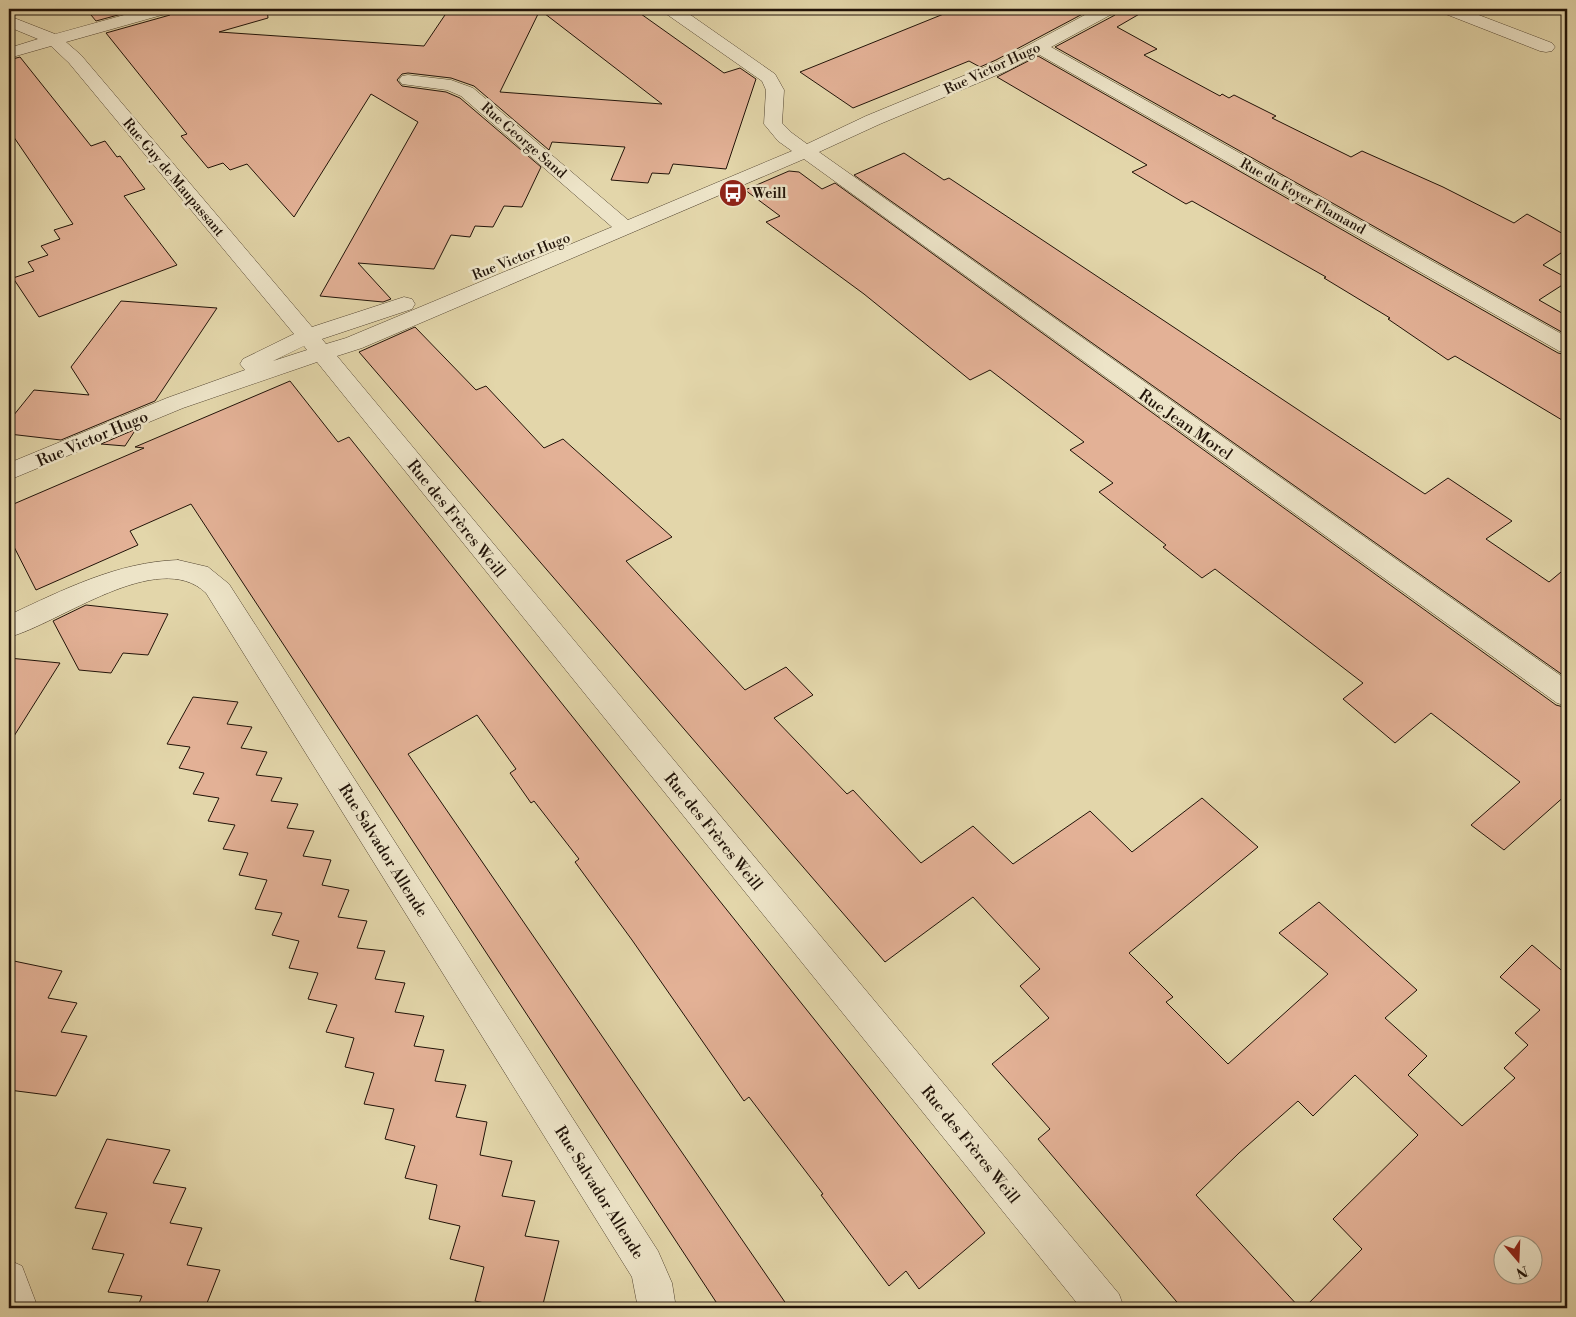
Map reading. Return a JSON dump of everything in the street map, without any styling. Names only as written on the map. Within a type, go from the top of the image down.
[{"type":"street","points":[[9,53],[163,9]]},
{"type":"street","name":"Rue Jean Morel","points":[[671,9],[769,78],[775,90],[773,124],[779,132],[801,149],[1567,695]]},
{"type":"street","name":"Rue Victor Hugo","points":[[9,472],[175,403],[238,380],[314,345],[354,343],[620,223],[1003,66],[1108,9]]},
{"type":"street","points":[[1449,9],[1546,47]]},
{"type":"street","name":"Rue Guy de Maupassant","points":[[9,21],[54,40],[75,59],[314,345]]},
{"type":"street","name":"Rue du Foyer Flamand","points":[[1039,47],[1567,346]]},
{"type":"street","name":"Rue George Sand","points":[[408,80],[450,86],[467,92],[620,223]]},
{"type":"street","name":"Rue des Frères Weill","points":[[314,345],[1105,1308]]},
{"type":"street","name":"Rue Salvador Allende","points":[[9,628],[100,586],[141,572],[188,571],[200,574],[220,591],[645,1264],[652,1283],[657,1308]]},
{"type":"building","points":[[86,9],[140,9],[96,21]]},
{"type":"building","points":[[173,9],[267,9],[268,18],[219,32],[424,46],[449,9],[634,9],[724,73],[740,68],[756,79],[726,169],[673,164],[669,174],[652,173],[648,183],[611,180],[625,147],[552,142],[549,150],[474,86],[451,78],[402,74],[397,80],[402,86],[446,92],[460,98],[541,167],[522,207],[504,206],[493,227],[475,226],[470,237],[451,235],[434,269],[358,263],[391,299],[383,302],[320,296],[418,122],[371,94],[294,217],[247,164],[230,170],[223,163],[208,168],[181,136],[187,134],[106,33],[170,15]],"holes":[[[540,10],[662,104],[500,92]]]},
{"type":"building","points":[[956,9],[1092,9],[980,67],[969,61],[853,108],[800,72]]},
{"type":"building","points":[[1118,9],[1148,9],[1117,27],[1157,49],[1144,55],[1220,96],[1222,94],[1229,98],[1234,95],[1276,116],[1272,118],[1351,157],[1362,151],[1443,187],[1514,223],[1527,214],[1567,236],[1567,249],[1543,265],[1567,278],[1567,282],[1539,300],[1567,316],[1567,335],[1055,47],[1115,15]]},
{"type":"building","points":[[1038,56],[1558,353],[1567,355],[1567,423],[1455,356],[1448,360],[1388,319],[1390,318],[1324,278],[1326,277],[1192,201],[1186,204],[1132,172],[1147,165],[997,77]]},
{"type":"building","points":[[20,57],[91,146],[105,141],[117,157],[120,156],[145,189],[124,196],[177,265],[39,317],[13,278],[34,271],[28,262],[48,255],[41,246],[60,239],[54,230],[73,224],[9,130],[9,60]]},
{"type":"building","points":[[904,153],[944,180],[949,178],[1425,494],[1448,478],[1512,521],[1486,539],[1549,582],[1567,567],[1567,678],[854,175]]},
{"type":"building","points":[[789,171],[799,172],[822,189],[835,183],[1556,705],[1567,708],[1567,794],[1504,850],[1471,825],[1520,782],[1431,713],[1395,743],[1343,699],[1363,683],[1215,569],[1202,578],[1163,547],[1166,545],[1099,492],[1113,483],[1070,450],[1084,442],[990,370],[970,380],[864,294],[766,222],[780,216],[745,190]]},
{"type":"building","points":[[121,301],[217,308],[155,401],[61,440],[9,434],[9,421],[34,390],[89,395],[71,367]]},
{"type":"building","points":[[415,327],[476,390],[486,386],[544,448],[563,439],[672,537],[626,561],[745,690],[786,667],[813,695],[774,718],[847,794],[853,790],[921,863],[973,826],[1013,864],[1090,811],[1132,852],[1202,798],[1258,847],[1129,953],[1173,997],[1166,1002],[1228,1064],[1328,974],[1279,933],[1319,902],[1417,990],[1385,1018],[1427,1056],[1408,1075],[1462,1126],[1515,1078],[1504,1068],[1528,1045],[1515,1033],[1540,1010],[1500,977],[1532,945],[1567,975],[1567,1297],[1558,1308],[1304,1308],[1362,1249],[1333,1219],[1418,1135],[1355,1075],[1313,1116],[1298,1101],[1239,1153],[1196,1195],[1300,1308],[1182,1308],[1038,1139],[1050,1129],[992,1064],[1049,1018],[1020,986],[1040,969],[973,897],[885,962],[359,352]]},
{"type":"building","points":[[290,381],[338,442],[349,437],[985,1233],[919,1289],[906,1271],[889,1286],[821,1195],[823,1194],[749,1097],[744,1101],[632,940],[575,862],[579,859],[534,801],[531,803],[510,773],[516,769],[477,715],[408,754],[789,1308],[720,1308],[191,504],[130,531],[138,545],[36,590],[9,537],[9,506],[144,448],[135,447]]},
{"type":"building","points":[[136,429],[125,446],[101,444]]},
{"type":"building","points":[[86,605],[168,614],[148,655],[123,653],[111,673],[79,670],[53,621]]},
{"type":"building","points":[[9,658],[60,663],[9,744]]},
{"type":"building","points":[[193,697],[238,702],[227,724],[252,727],[241,748],[267,752],[256,775],[282,778],[271,801],[298,804],[287,828],[314,831],[303,856],[331,860],[322,885],[349,890],[338,917],[367,921],[357,948],[385,951],[375,979],[405,983],[395,1012],[424,1016],[414,1046],[444,1050],[435,1081],[466,1085],[456,1117],[487,1122],[480,1155],[512,1161],[502,1196],[535,1201],[525,1236],[559,1241],[542,1308],[508,1308],[475,1301],[484,1267],[450,1259],[460,1226],[429,1219],[437,1185],[405,1178],[415,1146],[385,1139],[394,1109],[364,1104],[374,1073],[345,1067],[354,1038],[326,1032],[337,1005],[308,999],[318,973],[289,968],[299,941],[272,935],[282,913],[255,909],[267,880],[239,875],[248,853],[223,849],[235,825],[208,821],[219,798],[193,794],[204,773],[179,768],[190,747],[167,744]]},
{"type":"building","points":[[9,960],[62,971],[48,998],[77,1003],[61,1032],[87,1036],[56,1096],[9,1090]]},
{"type":"building","points":[[107,1139],[170,1150],[153,1183],[186,1188],[170,1223],[202,1228],[187,1265],[220,1270],[205,1308],[137,1308],[142,1296],[108,1292],[124,1254],[92,1249],[107,1213],[75,1208]]},
{"type":"place","name":"Weill","points":[[733,193]]}]
